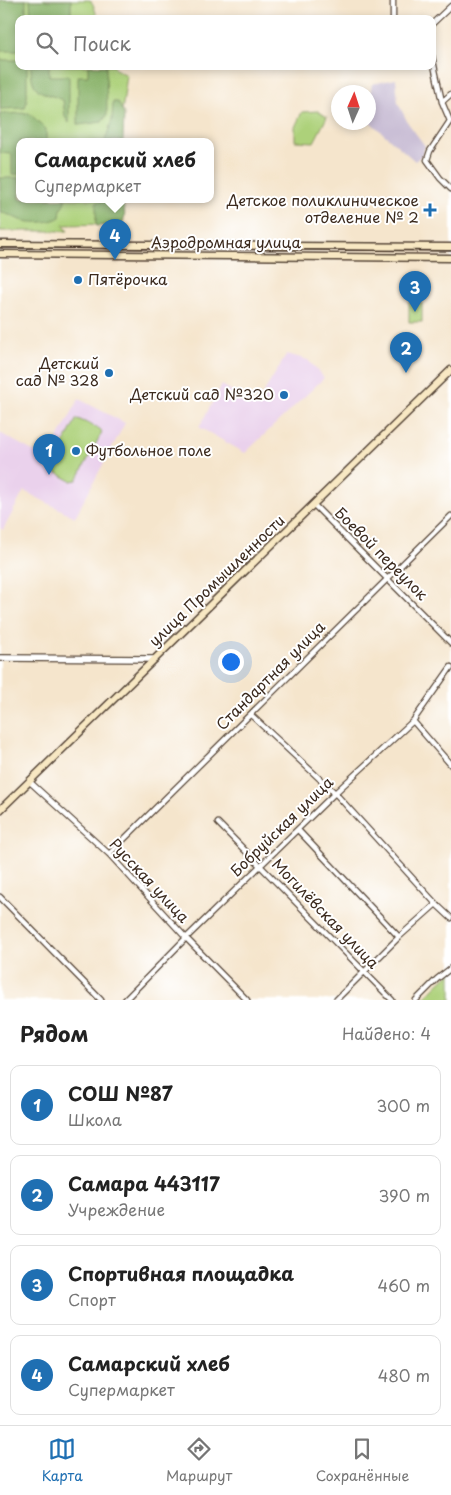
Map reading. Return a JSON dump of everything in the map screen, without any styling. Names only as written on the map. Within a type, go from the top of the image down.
[{"type":"main road","name":"Аэродромная улица","points":[[0,244],[451,247]]},
{"type":"main road","name":"Аэродромная улица","points":[[0,254],[451,258]]},
{"type":"main road","name":"улица Промышленности","points":[[0,810],[451,370]]},
{"type":"street","points":[[392,15],[393,0]]},
{"type":"street","points":[[436,20],[451,6]]},
{"type":"street","points":[[435,70],[442,102],[450,121],[430,151],[427,160],[451,189]]},
{"type":"street","points":[[442,102],[451,94]]},
{"type":"street","name":"Боевой переулок","points":[[314,505],[451,642]]},
{"type":"street","name":"Стандартная улица","points":[[109,854],[251,715],[386,578],[451,516]]},
{"type":"street","points":[[0,658],[155,659]]},
{"type":"street","name":"Бобруйская улица","points":[[125,1000],[335,792],[413,721],[451,667]]},
{"type":"street","points":[[251,715],[335,792],[436,904],[451,918]]},
{"type":"street","points":[[413,721],[451,765]]},
{"type":"street","name":"Русская улица","points":[[30,782],[109,854],[186,938],[247,1000]]},
{"type":"street","name":"Могилёвская улица","points":[[218,823],[392,1000]]},
{"type":"street","points":[[298,830],[399,937]]},
{"type":"street","points":[[0,897],[101,1000]]},
{"type":"street","points":[[336,1000],[399,937],[436,904]]},
{"type":"street","points":[[416,1000],[451,968]]},
{"type":"shaded area","points":[[396,79],[398,103],[408,123],[425,146],[422,155],[415,161],[376,127],[376,85],[372,84]]},
{"type":"shaded area","name":"Детский сад №320","points":[[287,354],[308,360],[324,378],[245,453],[199,427],[222,385],[256,405]]},
{"type":"shaded area","points":[[79,399],[125,423],[75,517],[24,491],[3,530],[0,528],[0,433],[47,459]]},
{"type":"green space","points":[[0,0],[90,0],[97,15],[15,15],[15,70],[117,70],[127,75],[118,138],[16,138],[16,203],[119,203],[110,224],[63,225],[68,231],[0,231]]},
{"type":"green space","points":[[0,0],[26,0],[26,15],[15,15],[15,51],[0,51]]},
{"type":"green space","points":[[30,0],[71,0],[71,15],[31,15]]},
{"type":"green space","points":[[0,60],[15,60],[15,70],[27,70],[27,100],[25,108],[0,109]]},
{"type":"green space","points":[[31,70],[49,70],[49,76],[69,76],[69,123],[65,117],[63,100],[43,93],[35,87]]},
{"type":"green space","points":[[88,70],[106,70],[107,115],[102,122],[78,125],[78,76],[88,76]]},
{"type":"green space","points":[[113,102],[118,102],[124,114],[123,138],[106,138],[112,120]]},
{"type":"green space","points":[[318,111],[327,117],[314,142],[295,141],[295,127],[302,112]]},
{"type":"green space","points":[[29,113],[46,129],[46,138],[16,138],[16,174],[12,174],[12,154],[0,153],[0,114]]},
{"type":"green space","points":[[0,178],[16,178],[16,203],[64,203],[60,217],[47,221],[24,221],[0,213]]},
{"type":"green space","points":[[96,203],[121,203],[125,213],[121,225],[96,226]]},
{"type":"green space","points":[[409,302],[422,303],[422,322],[409,322]]},
{"type":"green space","name":"Футбольное поле","points":[[78,419],[100,429],[102,432],[77,480],[71,481],[50,469]]},
{"type":"green space","points":[[451,972],[451,1000],[423,1000],[436,986]]},
{"type":"tram line","points":[[0,248],[451,251]]},
{"type":"place","name":"Детское поликлиническое отделение № 2","points":[[430,210]]},
{"type":"place","name":"Самарский хлеб","points":[[115,260]]},
{"type":"place","name":"Пятёрочка","points":[[78,280]]},
{"type":"place","name":"Спортивная площадка","points":[[415,312]]},
{"type":"place","name":"Детский сад № 328","points":[[109,373]]},
{"type":"place","name":"Самара 443117","points":[[406,373]]},
{"type":"place","name":"Детский сад №320","points":[[284,395]]},
{"type":"place","name":"Футбольное поле","points":[[76,451]]},
{"type":"place","name":"СОШ №87","points":[[49,475]]}]
